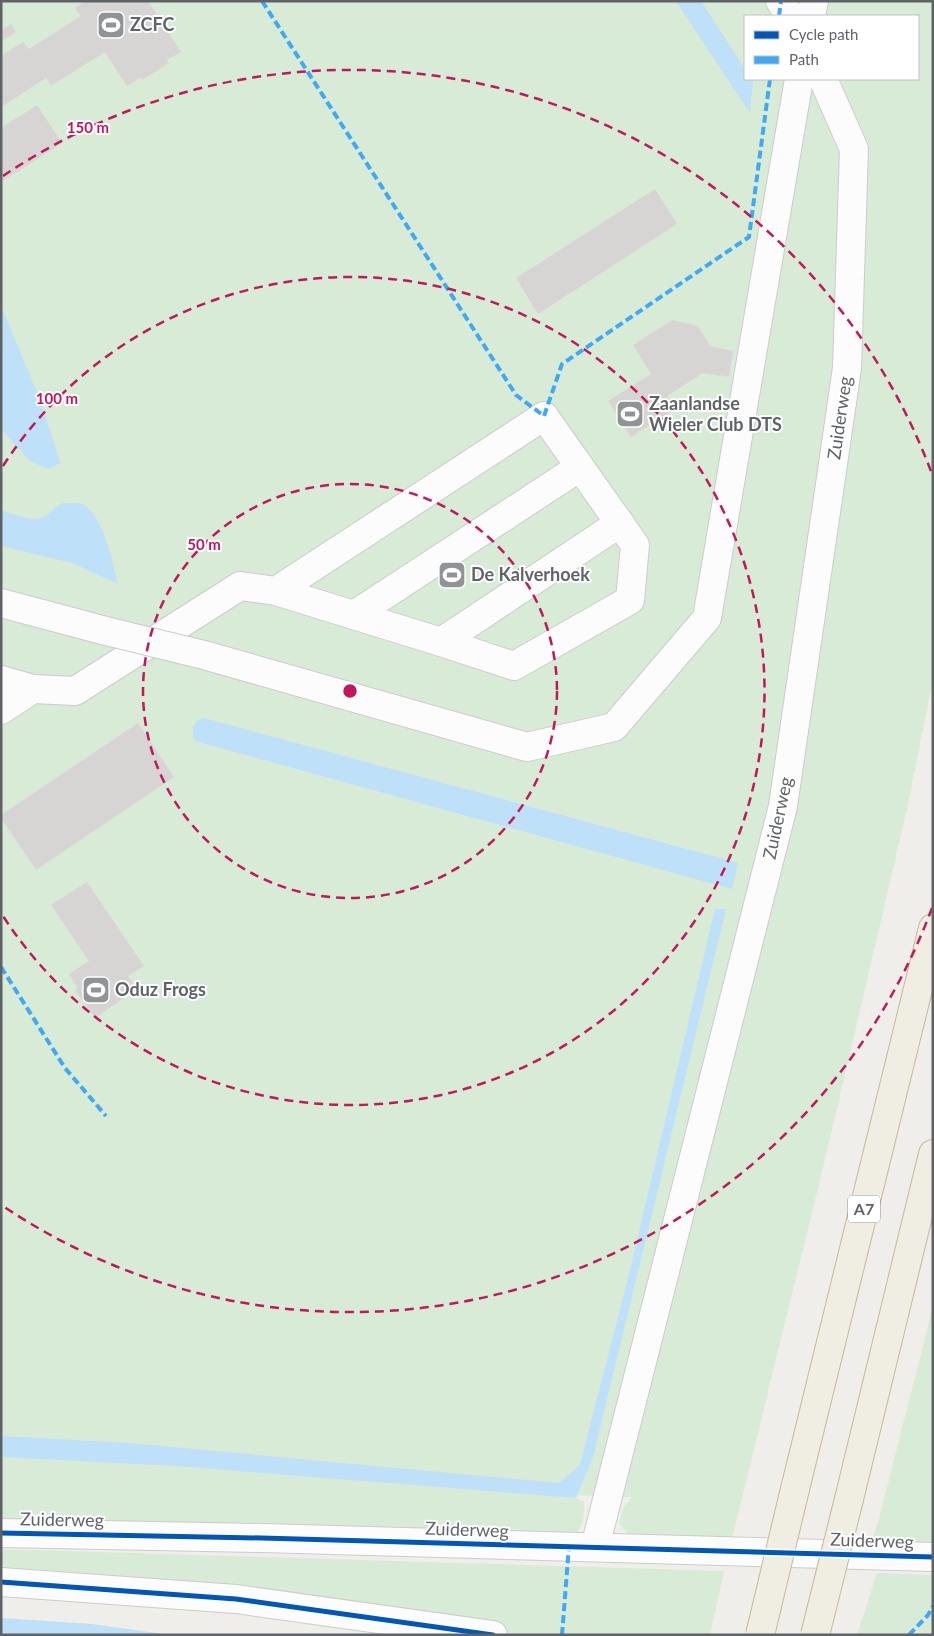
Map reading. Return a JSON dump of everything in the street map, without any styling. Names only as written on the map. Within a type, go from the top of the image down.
[{"type":"highway","name":"A7","points":[[760,1635],[933,928]]},
{"type":"highway","points":[[815,1635],[933,1154]]},
{"type":"street","points":[[780,1],[789,15]]},
{"type":"street","points":[[811,15],[814,1]]},
{"type":"street","points":[[1,603],[204,655],[527,747],[614,727],[707,618],[799,80]]},
{"type":"street","name":"Zuiderweg","points":[[595,1547],[783,806],[848,368],[854,149],[823,80]]},
{"type":"street","points":[[1,680],[33,689],[75,692],[240,586],[276,590],[514,666],[630,600],[635,545],[544,416],[276,590]]},
{"type":"street","points":[[354,615],[580,466]]},
{"type":"street","points":[[441,642],[620,523]]},
{"type":"street","points":[[1,710],[33,689]]},
{"type":"street","name":"Zuiderweg","points":[[1,1533],[933,1557]]},
{"type":"street","points":[[1,1582],[236,1599],[493,1635]]},
{"type":"green space","name":"De Kalverhoek","points":[[1,1],[933,1],[933,680],[907,809],[829,1143],[732,1539],[629,1535],[619,1524],[623,1508],[632,1497],[537,1494],[576,1498],[584,1502],[583,1521],[574,1537],[1,1528]]},
{"type":"green space","points":[[933,1306],[933,1546],[871,1545],[880,1515]]},
{"type":"green space","points":[[1,1549],[724,1571],[710,1635],[530,1635],[1,1575]]},
{"type":"green space","points":[[877,1573],[933,1575],[933,1635],[857,1635]]},
{"type":"water","points":[[676,1],[701,1],[744,67],[744,80],[753,81],[750,113]]},
{"type":"water","points":[[1,306],[39,397],[58,455],[60,463],[49,469],[30,461],[1,429]]},
{"type":"water","points":[[63,503],[82,504],[96,518],[106,540],[118,584],[72,563],[1,546],[1,510],[37,519],[47,515]]},
{"type":"water","points":[[204,718],[738,863],[732,889],[195,741],[193,730],[195,724]]},
{"type":"water","points":[[715,909],[726,909],[593,1457],[576,1498],[176,1466],[1,1457],[1,1436],[129,1443],[559,1483],[580,1465],[629,1274]]},
{"type":"water","points":[[1,1618],[92,1624],[171,1635],[1,1635]]},
{"type":"building","points":[[85,1],[148,1],[181,52],[167,60],[169,63],[142,80],[140,78],[127,86],[105,52],[51,86],[46,78],[1,107],[1,56],[23,42],[29,49],[81,16],[75,8]]},
{"type":"building","points":[[11,24],[16,32],[1,41],[1,30]]},
{"type":"building","points":[[37,105],[62,143],[1,182],[1,128]]},
{"type":"building","points":[[655,189],[677,224],[538,314],[516,278]]},
{"type":"building","points":[[672,320],[698,326],[710,346],[733,351],[729,377],[703,373],[667,396],[675,409],[631,437],[608,401],[651,374],[633,345]]},
{"type":"building","points":[[138,723],[174,777],[36,870],[1,818],[1,815]]},
{"type":"building","points":[[87,882],[144,966],[128,976],[137,989],[95,1018],[75,990],[78,988],[69,974],[89,961],[51,905]]},
{"type":"marked path","points":[[262,1],[516,395],[544,416],[562,364],[749,237],[770,80]]},
{"type":"marked path","points":[[779,15],[781,2]]},
{"type":"marked path","points":[[1,967],[65,1068],[106,1116]]},
{"type":"marked path","points":[[562,1635],[569,1546]]},
{"type":"marked path","points":[[909,1635],[928,1615],[933,1606]]},
{"type":"cycle path","points":[[1,1533],[262,1538],[933,1557]]},
{"type":"cycle path","points":[[1,1582],[236,1599],[493,1635]]},
{"type":"place","name":"ZCFC","points":[[111,25]]},
{"type":"place","name":"Zaanlandse Wieler Club DTS","points":[[630,414]]},
{"type":"place","name":"De Kalverhoek","points":[[452,575]]},
{"type":"place","name":"Oduz Frogs","points":[[96,990]]}]
